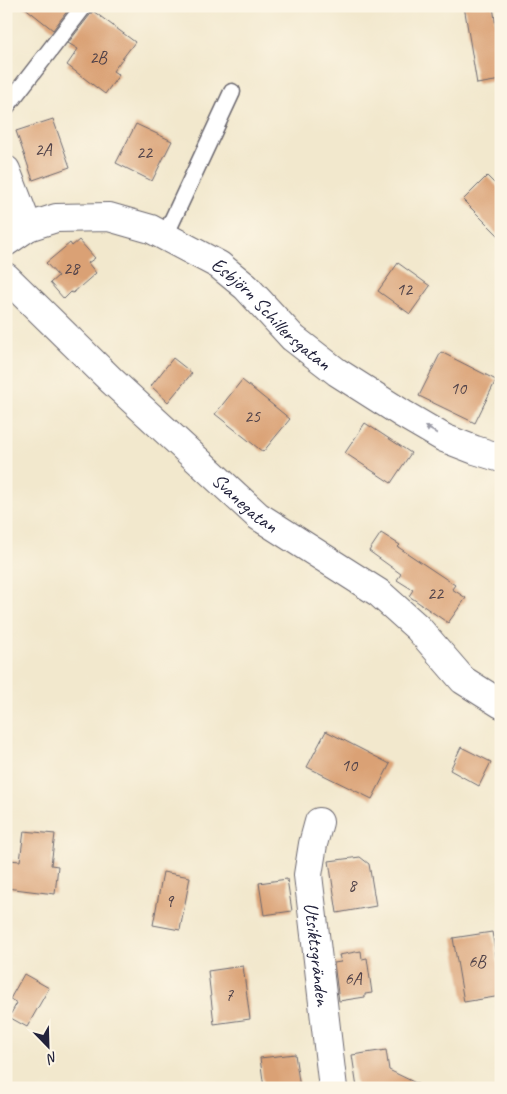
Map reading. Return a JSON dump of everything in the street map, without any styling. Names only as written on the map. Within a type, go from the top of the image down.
[{"type":"street","points":[[6,170],[17,234]]},
{"type":"street","name":"Esbjörn Schillersgatan","points":[[17,234],[56,218],[109,217],[151,229],[219,265],[246,287],[293,338],[337,372],[444,438],[501,458]]},
{"type":"street","name":"Svanegatan","points":[[6,278],[112,381],[258,516],[379,593],[418,628],[463,680],[501,704]]},
{"type":"street","name":"Utsiktsgränden","points":[[319,822],[308,875],[333,1088]]},
{"type":"lane","points":[[6,106],[84,6]]},
{"type":"lane","points":[[171,239],[232,92]]},
{"type":"building","points":[[23,6],[71,6],[53,30]]},
{"type":"building","points":[[464,6],[493,6],[501,63],[501,80],[477,84]]},
{"type":"building","points":[[93,11],[135,42],[113,71],[119,75],[105,94],[67,65],[78,49],[68,43]]},
{"type":"building","points":[[53,119],[70,167],[33,180],[16,131]]},
{"type":"building","points":[[136,124],[172,141],[152,181],[116,163]]},
{"type":"building","points":[[487,176],[501,190],[501,238],[463,200]]},
{"type":"building","points":[[79,240],[95,258],[88,263],[96,273],[64,299],[50,283],[58,276],[46,263],[70,243],[72,246]]},
{"type":"building","points":[[398,263],[430,286],[410,314],[378,291]]},
{"type":"building","points":[[441,352],[496,380],[475,423],[419,396]]},
{"type":"building","points":[[173,358],[192,373],[168,402],[151,386]]},
{"type":"building","points":[[242,380],[290,419],[263,452],[215,414]]},
{"type":"building","points":[[365,423],[411,453],[391,483],[345,453]]},
{"type":"building","points":[[381,533],[400,545],[398,547],[455,585],[452,589],[466,598],[448,623],[409,596],[413,590],[397,580],[401,574],[369,551]]},
{"type":"building","points":[[326,731],[390,764],[372,799],[307,767]]},
{"type":"building","points":[[461,747],[491,762],[479,786],[450,770]]},
{"type":"building","points":[[24,831],[55,834],[51,865],[58,866],[55,894],[6,888],[9,860],[20,861]]},
{"type":"building","points":[[360,857],[369,864],[376,906],[337,913],[329,861]]},
{"type":"building","points":[[163,872],[190,877],[180,930],[153,925]]},
{"type":"building","points":[[287,879],[292,911],[264,915],[259,883]]},
{"type":"building","points":[[492,932],[501,983],[501,996],[464,1002],[453,938]]},
{"type":"building","points":[[361,951],[362,959],[367,958],[372,993],[365,994],[365,997],[339,1001],[334,963],[341,962],[339,955]]},
{"type":"building","points":[[243,966],[250,1019],[214,1024],[208,971]]},
{"type":"building","points":[[24,974],[49,988],[27,1027],[9,1017],[17,1003],[10,999]]},
{"type":"building","points":[[386,1050],[389,1070],[426,1088],[357,1088],[352,1055]]},
{"type":"building","points":[[295,1054],[300,1088],[264,1088],[260,1058]]}]
